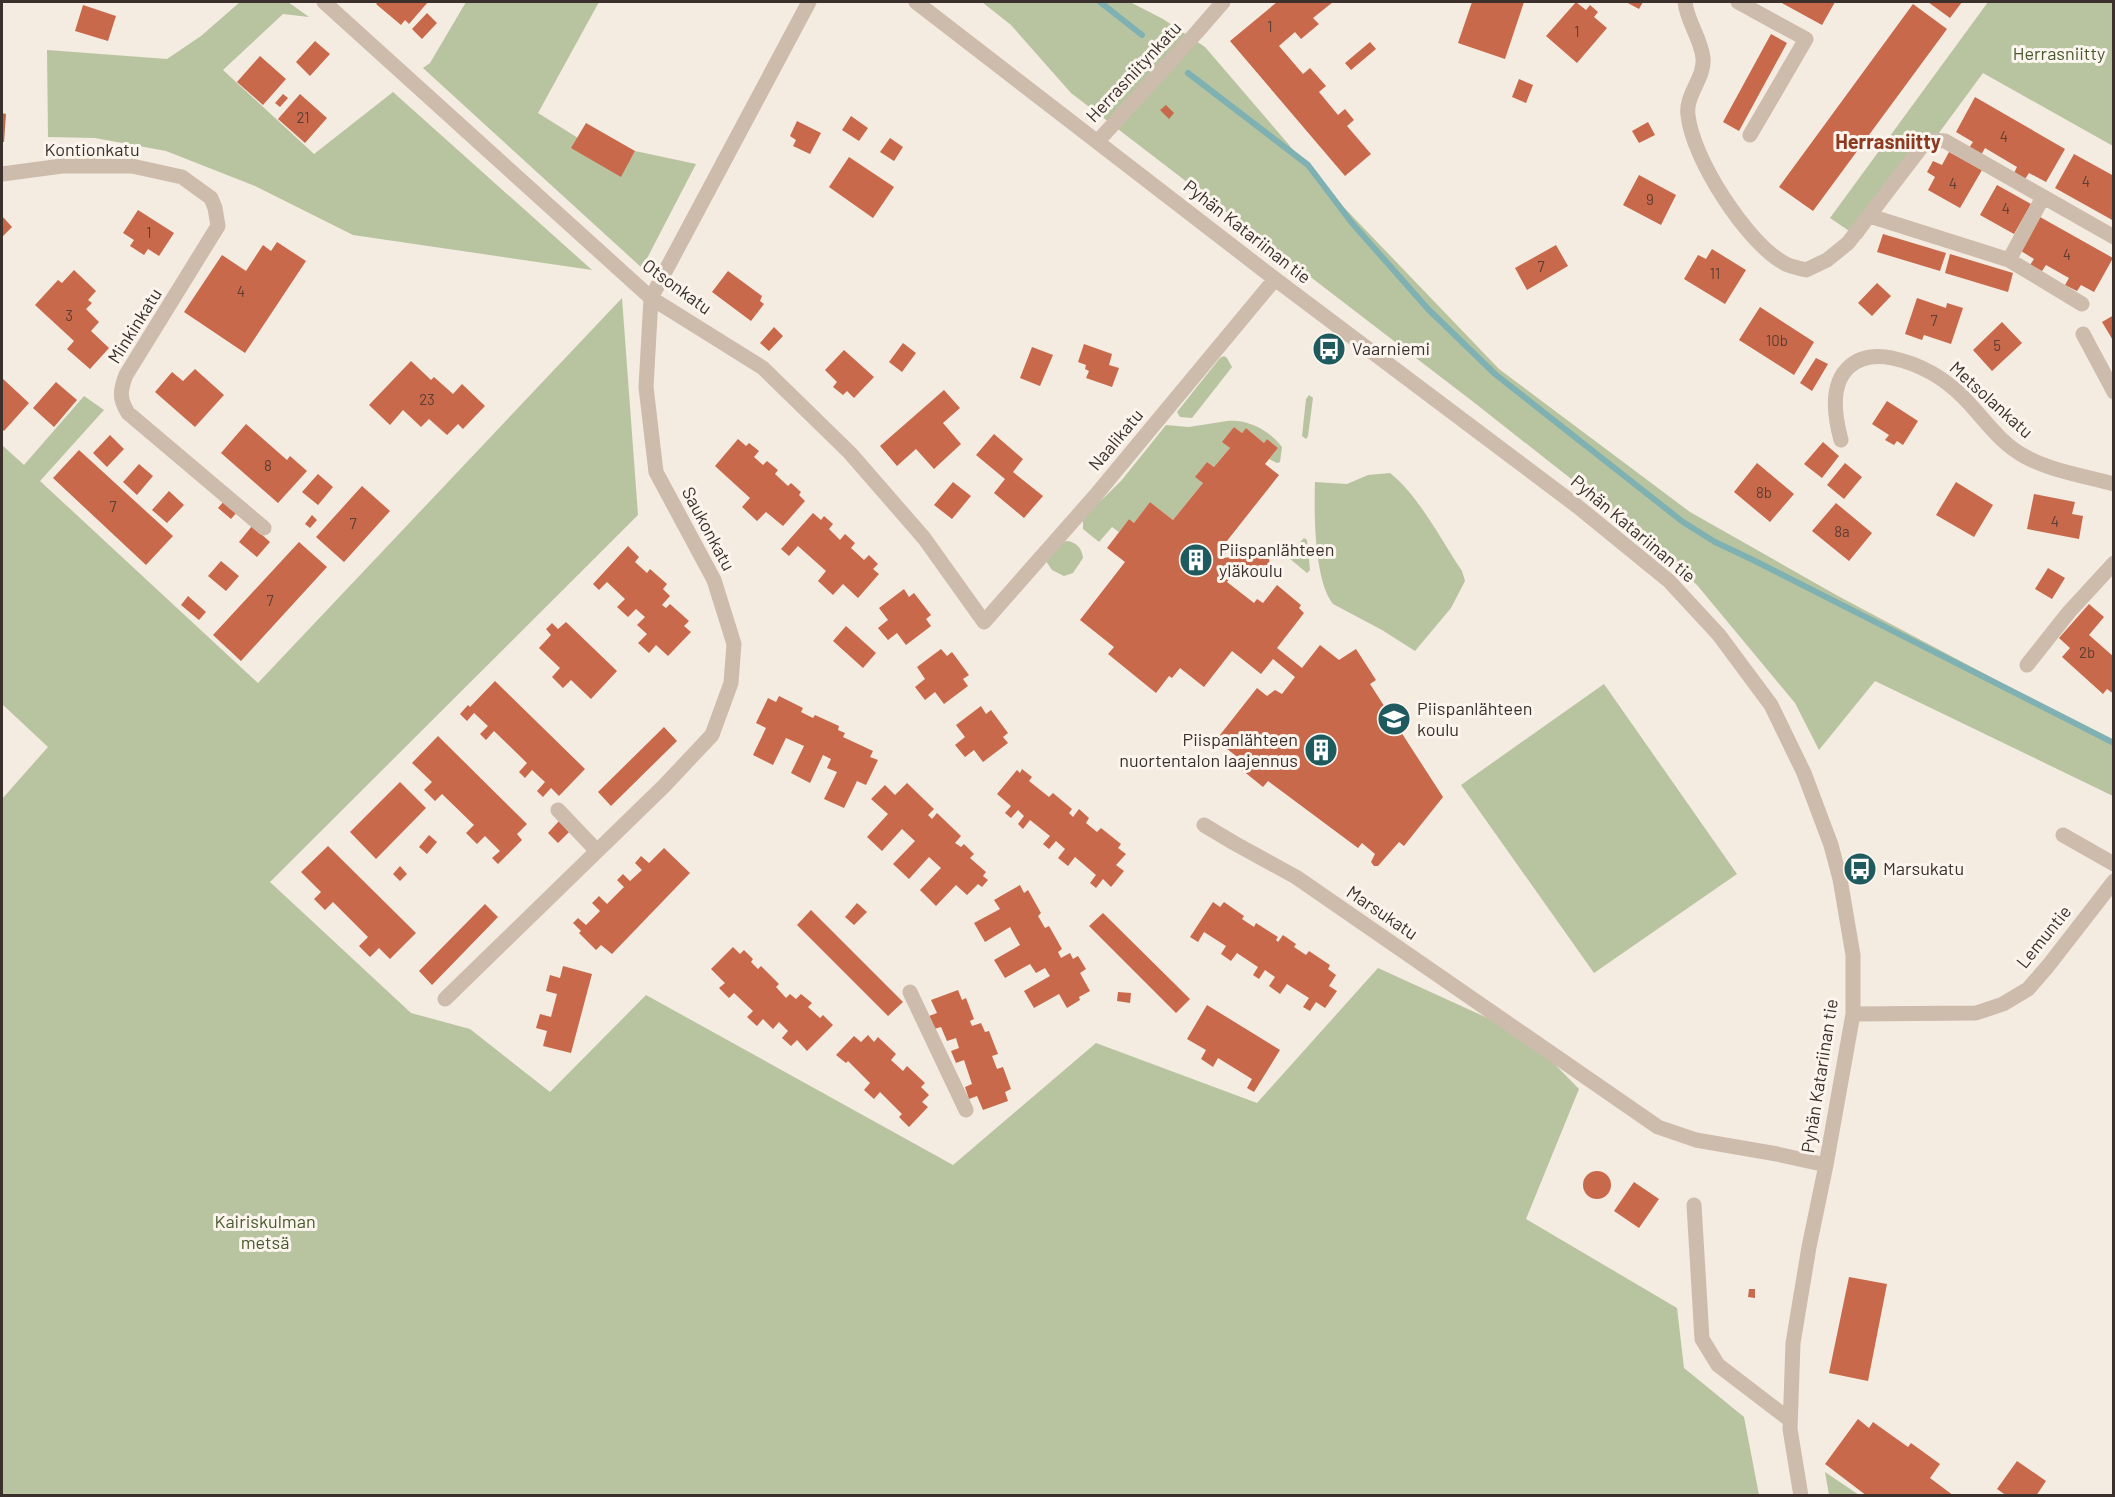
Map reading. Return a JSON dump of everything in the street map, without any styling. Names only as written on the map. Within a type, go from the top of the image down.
[{"type":"street","name":"Otsonkatu","points":[[324,2],[651,298],[763,368],[850,453],[924,538],[984,622]]},
{"type":"street","name":"Saukonkatu","points":[[445,999],[712,735],[731,683],[734,644],[714,580],[656,472],[646,387],[651,298],[809,2]]},
{"type":"street","name":"Pyhän Katariinan tie","points":[[916,2],[1275,279],[1577,506],[1669,581],[1719,635],[1771,705],[1804,773],[1831,845],[1840,879],[1853,955],[1853,1014],[1793,1343],[1790,1429],[1801,1496]]},
{"type":"street","name":"Herrasniitynkatu","points":[[1098,141],[1223,2]]},
{"type":"street","points":[[1685,2],[1691,24],[1699,40],[1703,60],[1689,98],[1687,114],[1691,135],[1731,210],[1754,238],[1785,264],[1806,270],[1827,260],[1848,243],[1923,144],[1933,140],[1945,141],[2114,237]]},
{"type":"street","points":[[1738,2],[1806,39],[1750,135]]},
{"type":"street","name":"Kontionkatu","points":[[2,174],[62,166],[132,166],[182,177],[211,198]]},
{"type":"street","points":[[2008,260],[2043,197]]},
{"type":"street","name":"Minkinkatu","points":[[211,198],[216,208],[218,226],[126,375],[120,394],[122,405],[128,413],[264,528]]},
{"type":"street","points":[[1870,216],[2008,260],[2082,304]]},
{"type":"street","name":"Naalikatu","points":[[984,622],[1095,496],[1275,279]]},
{"type":"street","points":[[2083,334],[2114,392]]},
{"type":"street","name":"Metsolankatu","points":[[1842,440],[1836,423],[1835,404],[1838,383],[1848,367],[1863,357],[1884,356],[1926,369],[1947,382],[2008,446],[2026,457],[2045,465],[2114,484]]},
{"type":"street","points":[[2027,665],[2069,612],[2114,564]]},
{"type":"street","points":[[558,810],[597,851]]},
{"type":"street","name":"Marsukatu","points":[[1204,825],[1296,877],[1658,1127],[1696,1140],[1826,1165]]},
{"type":"street","points":[[2063,835],[2114,864]]},
{"type":"street","name":"Lemuntie","points":[[1853,1014],[1976,1012],[2002,1004],[2028,989],[2114,881]]},
{"type":"street","points":[[910,992],[966,1110]]},
{"type":"street","points":[[1694,1205],[1702,1339],[1718,1365],[1790,1420]]},
{"type":"green space","points":[[240,2],[288,2],[309,17],[283,14],[223,70],[314,154],[393,92],[592,270],[353,235],[255,186],[166,151],[95,138],[48,137],[47,50],[167,59],[201,36]]},
{"type":"green space","points":[[466,2],[599,2],[538,113],[578,138],[621,176],[635,151],[696,164],[642,268],[423,68],[430,63]]},
{"type":"green space","points":[[982,2],[1130,2],[1163,19],[1205,47],[1332,195],[1499,369],[1690,512],[1838,596],[2113,742],[2113,796],[1875,681],[1819,750],[1795,703],[1697,585],[1655,545],[1476,404],[1071,93],[1011,25]]},
{"type":"green space","name":"Herrasniitty","points":[[1988,2],[2113,2],[2113,146],[1983,73],[1861,239],[1830,218]]},
{"type":"green space","name":"Kairiskulman metsä","points":[[622,298],[638,515],[270,882],[411,1013],[470,1029],[550,1092],[646,995],[953,1165],[1096,1043],[1257,1103],[1378,968],[1527,1036],[1579,1089],[1526,1219],[1677,1308],[1684,1368],[1744,1417],[1759,1495],[2,1495],[2,799],[48,747],[2,704],[2,445],[24,465],[84,396],[104,410],[40,481],[258,683]]},
{"type":"green space","points":[[1224,356],[1232,367],[1192,418],[1180,417],[1177,412]]},
{"type":"green space","points":[[1309,395],[1313,398],[1306,439],[1302,436],[1306,399]]},
{"type":"green space","points":[[1227,421],[1250,424],[1271,435],[1282,447],[1280,462],[1269,459],[1278,448],[1267,439],[1264,443],[1246,428],[1242,433],[1234,427],[1223,442],[1230,448],[1214,467],[1207,462],[1196,476],[1203,483],[1173,520],[1150,502],[1134,523],[1129,519],[1119,532],[1112,527],[1099,542],[1083,529],[1083,518],[1121,481],[1166,425],[1189,427]]},
{"type":"green space","points":[[1390,473],[1420,506],[1462,571],[1465,581],[1451,608],[1415,651],[1382,630],[1333,604],[1322,579],[1316,546],[1315,482],[1347,484],[1368,475]]},
{"type":"green space","points":[[1304,538],[1307,540],[1310,570],[1307,573],[1289,558],[1290,552]]},
{"type":"green space","points":[[1067,541],[1078,546],[1083,558],[1073,573],[1064,576],[1052,570],[1046,561],[1062,542]]},
{"type":"green space","points":[[1604,684],[1737,874],[1594,973],[1461,785]]},
{"type":"green space","points":[[1825,1472],[1859,1495],[1829,1495]]},
{"type":"building","points":[[378,2],[428,2],[409,24],[405,20],[401,25],[376,4]]},
{"type":"building","points":[[1277,2],[1333,2],[1313,18],[1319,24],[1301,39],[1295,32],[1279,46],[1303,74],[1310,68],[1326,86],[1319,92],[1338,115],[1345,109],[1354,120],[1347,126],[1371,154],[1345,176],[1230,41]]},
{"type":"building","points":[[1472,2],[1524,2],[1505,59],[1458,43]]},
{"type":"building","points":[[1576,2],[1586,10],[1590,5],[1598,12],[1594,17],[1607,28],[1577,63],[1546,36]]},
{"type":"building","points":[[1626,2],[1643,2],[1639,9]]},
{"type":"building","points":[[1780,2],[1835,2],[1822,25]]},
{"type":"building","points":[[1928,2],[1962,2],[1950,18]]},
{"type":"building","points":[[1913,4],[1947,29],[1813,211],[1779,187]]},
{"type":"building","points":[[83,5],[116,16],[108,41],[75,31]]},
{"type":"building","points":[[427,13],[437,23],[422,39],[412,29]]},
{"type":"building","points":[[1771,34],[1787,43],[1739,131],[1723,122]]},
{"type":"building","points":[[315,41],[330,54],[310,76],[296,62]]},
{"type":"building","points":[[1370,42],[1376,49],[1351,70],[1345,63]]},
{"type":"building","points":[[260,56],[286,79],[263,105],[237,82]]},
{"type":"building","points":[[1519,79],[1533,85],[1526,103],[1512,97]]},
{"type":"building","points":[[283,94],[288,98],[280,107],[275,103]]},
{"type":"building","points":[[300,94],[327,118],[305,143],[278,119]]},
{"type":"building","points":[[1975,97],[2065,149],[2046,182],[2029,173],[2025,179],[2014,173],[2017,167],[1985,148],[1981,155],[1969,148],[1973,142],[1956,132]]},
{"type":"building","points":[[1166,105],[1174,113],[1169,119],[1160,110]]},
{"type":"building","points":[[2,113],[6,114],[4,142],[2,142]]},
{"type":"building","points":[[851,116],[868,128],[859,141],[842,130]]},
{"type":"building","points":[[797,121],[821,133],[810,154],[793,146],[796,140],[790,136]]},
{"type":"building","points":[[1648,122],[1655,135],[1639,143],[1632,131]]},
{"type":"building","points":[[586,123],[635,151],[621,177],[571,148]]},
{"type":"building","points":[[890,138],[903,147],[894,161],[880,152]]},
{"type":"building","points":[[1949,152],[1982,170],[1960,208],[1928,190],[1935,177],[1927,172],[1933,161],[1942,165]]},
{"type":"building","points":[[2074,154],[2114,176],[2114,221],[2055,188]]},
{"type":"building","points":[[849,157],[894,187],[873,218],[829,187]]},
{"type":"building","points":[[1639,175],[1676,195],[1661,225],[1623,205]]},
{"type":"building","points":[[1997,185],[2031,204],[2014,234],[1980,215]]},
{"type":"building","points":[[138,210],[174,233],[159,256],[148,249],[144,255],[130,246],[134,240],[123,233]]},
{"type":"building","points":[[2,216],[12,227],[2,237]]},
{"type":"building","points":[[2040,217],[2113,258],[2094,292],[2081,285],[2077,291],[2065,285],[2069,278],[2046,265],[2042,271],[2030,265],[2034,259],[2021,251]]},
{"type":"building","points":[[1883,234],[1946,253],[1940,271],[1877,252]]},
{"type":"building","points":[[277,242],[306,261],[245,353],[184,312],[222,255],[246,271],[263,245],[271,251]]},
{"type":"building","points":[[1556,245],[1568,266],[1527,290],[1515,268]]},
{"type":"building","points":[[1712,249],[1746,270],[1725,304],[1684,279],[1698,255],[1706,259]]},
{"type":"building","points":[[1950,254],[2013,273],[2008,292],[1945,273]]},
{"type":"building","points":[[74,270],[96,291],[88,300],[92,303],[86,309],[99,322],[91,331],[109,348],[90,369],[67,349],[74,341],[35,305],[58,280],[62,283]]},
{"type":"building","points":[[728,271],[762,296],[760,301],[764,304],[751,321],[712,292]]},
{"type":"building","points":[[1877,283],[1891,296],[1872,316],[1858,303]]},
{"type":"building","points":[[1917,298],[1946,308],[1947,303],[1963,308],[1951,344],[1924,335],[1922,340],[1905,334]]},
{"type":"building","points":[[1760,307],[1814,342],[1794,375],[1739,340]]},
{"type":"building","points":[[2114,315],[2114,342],[2102,322]]},
{"type":"building","points":[[2002,322],[2022,343],[1992,371],[1973,350]]},
{"type":"building","points":[[774,327],[783,336],[769,351],[760,343]]},
{"type":"building","points":[[903,343],[916,353],[902,372],[889,362]]},
{"type":"building","points":[[1084,344],[1112,354],[1109,365],[1119,368],[1112,387],[1086,378],[1089,371],[1085,369],[1086,365],[1078,362]]},
{"type":"building","points":[[1032,347],[1053,355],[1040,386],[1020,378]]},
{"type":"building","points":[[844,350],[874,377],[854,398],[847,391],[843,395],[833,387],[837,382],[825,370]]},
{"type":"building","points":[[1816,358],[1828,364],[1812,391],[1800,383]]},
{"type":"building","points":[[411,361],[431,380],[434,377],[453,394],[462,384],[485,406],[463,429],[458,424],[447,435],[429,419],[421,427],[403,410],[390,425],[369,405]]},
{"type":"building","points":[[195,369],[224,395],[195,427],[155,392],[172,372],[183,381]]},
{"type":"building","points":[[2,378],[29,403],[4,431],[2,429]]},
{"type":"building","points":[[56,382],[77,400],[54,427],[33,408]]},
{"type":"building","points":[[944,390],[960,408],[943,423],[961,444],[934,469],[916,449],[897,466],[880,446]]},
{"type":"building","points":[[1887,401],[1918,421],[1903,445],[1897,441],[1894,445],[1885,440],[1889,435],[1872,424]]},
{"type":"building","points":[[246,424],[287,460],[290,456],[307,471],[278,503],[221,453]]},
{"type":"building","points":[[1234,427],[1242,433],[1246,428],[1264,443],[1267,439],[1278,448],[1265,464],[1279,475],[1223,546],[1227,550],[1223,558],[1268,552],[1270,565],[1225,571],[1230,578],[1227,582],[1254,603],[1257,599],[1263,603],[1277,585],[1301,605],[1299,608],[1304,613],[1277,648],[1302,668],[1320,645],[1339,660],[1356,649],[1376,680],[1370,684],[1443,797],[1404,846],[1399,842],[1378,866],[1374,866],[1371,862],[1375,854],[1362,843],[1358,848],[1268,781],[1263,787],[1237,766],[1241,760],[1216,740],[1257,688],[1267,696],[1275,690],[1282,694],[1295,677],[1273,659],[1261,674],[1232,651],[1204,687],[1180,668],[1172,678],[1169,676],[1156,693],[1108,654],[1114,647],[1080,620],[1125,562],[1107,548],[1129,519],[1134,523],[1150,502],[1173,520],[1203,483],[1195,477],[1207,462],[1214,467],[1230,448],[1222,442]]},
{"type":"building","points":[[994,434],[1023,459],[1013,472],[1043,496],[1024,518],[994,493],[1005,479],[976,455]]},
{"type":"building","points":[[110,435],[124,449],[107,467],[93,453]]},
{"type":"building","points":[[738,439],[746,446],[749,443],[759,451],[754,457],[763,465],[767,461],[778,470],[775,474],[788,486],[791,483],[801,492],[799,495],[805,501],[783,526],[766,512],[757,521],[742,507],[750,498],[715,466]]},
{"type":"building","points":[[1823,442],[1839,456],[1822,478],[1804,464]]},
{"type":"building","points":[[79,450],[173,536],[146,565],[53,478]]},
{"type":"building","points":[[1757,463],[1794,494],[1770,522],[1734,492]]},
{"type":"building","points":[[1845,463],[1862,477],[1844,499],[1827,485]]},
{"type":"building","points":[[139,464],[153,476],[137,495],[123,482]]},
{"type":"building","points":[[318,474],[333,487],[318,505],[302,492]]},
{"type":"building","points":[[953,482],[971,496],[952,519],[934,505]]},
{"type":"building","points":[[1956,482],[1993,505],[1974,537],[1936,515]]},
{"type":"building","points":[[362,486],[390,511],[344,562],[316,537]]},
{"type":"building","points":[[169,491],[184,505],[167,523],[152,510]]},
{"type":"building","points":[[2034,494],[2075,502],[2072,514],[2083,516],[2079,539],[2027,529]]},
{"type":"building","points":[[225,500],[238,511],[231,519],[218,508]]},
{"type":"building","points":[[1836,503],[1872,533],[1849,561],[1812,531]]},
{"type":"building","points":[[813,513],[821,520],[824,516],[833,524],[829,529],[840,540],[845,534],[855,543],[851,548],[864,560],[869,555],[878,564],[873,569],[879,574],[858,598],[843,584],[833,595],[818,581],[826,571],[798,546],[789,556],[781,549]]},
{"type":"building","points":[[312,515],[317,520],[310,528],[305,524]]},
{"type":"building","points":[[252,526],[270,542],[257,557],[239,542]]},
{"type":"building","points":[[299,542],[327,567],[241,661],[213,635]]},
{"type":"building","points":[[628,546],[639,557],[635,562],[647,573],[650,569],[667,584],[663,589],[670,596],[662,605],[666,608],[670,604],[689,621],[684,626],[691,632],[668,656],[656,645],[649,653],[638,643],[647,634],[637,625],[645,617],[636,609],[628,617],[617,607],[625,599],[607,582],[599,590],[593,584]]},
{"type":"building","points":[[221,561],[239,576],[226,591],[208,576]]},
{"type":"building","points":[[2048,568],[2065,578],[2052,599],[2035,589]]},
{"type":"building","points":[[904,589],[909,597],[914,593],[931,615],[926,619],[931,626],[906,645],[897,633],[888,640],[878,628],[888,620],[879,608]]},
{"type":"building","points":[[188,596],[206,612],[199,620],[181,605]]},
{"type":"building","points":[[2089,604],[2104,617],[2089,635],[2114,657],[2114,694],[2107,689],[2103,694],[2062,657],[2070,648],[2059,638]]},
{"type":"building","points":[[566,622],[617,671],[591,699],[571,680],[563,688],[552,677],[560,668],[539,648],[551,635],[546,629],[552,623],[558,629]]},
{"type":"building","points":[[846,626],[876,653],[863,668],[833,641]]},
{"type":"building","points":[[941,649],[947,656],[952,652],[969,675],[963,679],[968,686],[944,704],[935,692],[925,700],[915,687],[925,679],[917,667]]},
{"type":"building","points":[[495,681],[585,769],[559,796],[551,788],[543,797],[537,791],[545,782],[532,770],[525,778],[519,772],[527,763],[494,731],[486,740],[480,734],[488,726],[474,713],[467,721],[460,714]]},
{"type":"building","points":[[779,696],[803,708],[801,712],[813,718],[815,715],[839,726],[838,730],[845,733],[843,737],[873,751],[870,757],[878,760],[866,785],[857,781],[844,808],[824,799],[837,772],[827,768],[831,759],[823,755],[810,783],[791,773],[804,746],[786,738],[773,765],[753,755],[766,728],[756,723],[768,698],[776,702]]},
{"type":"building","points":[[981,706],[986,714],[991,710],[1008,733],[1003,737],[1008,743],[983,762],[974,750],[965,757],[955,745],[965,737],[956,725]]},
{"type":"building","points":[[664,727],[677,741],[611,806],[598,792]]},
{"type":"building","points":[[438,736],[527,824],[517,834],[522,840],[498,864],[492,858],[500,851],[485,836],[477,844],[466,833],[474,825],[442,794],[435,801],[424,790],[432,782],[412,763]]},
{"type":"building","points":[[1022,769],[1032,777],[1029,781],[1049,797],[1053,793],[1072,809],[1069,813],[1073,817],[1079,809],[1089,818],[1086,823],[1097,832],[1101,828],[1121,844],[1118,848],[1126,854],[1116,865],[1124,871],[1111,887],[1103,879],[1096,888],[1090,883],[1096,875],[1075,857],[1068,866],[1058,858],[1065,849],[1056,841],[1049,849],[1043,844],[1050,836],[1030,820],[1023,829],[1018,824],[1024,816],[1018,810],[1011,818],[1005,813],[1011,806],[997,794],[1017,770],[1020,773]]},
{"type":"building","points":[[400,782],[426,808],[376,859],[350,832]]},
{"type":"building","points":[[907,783],[934,809],[928,815],[932,819],[937,813],[961,836],[955,843],[961,847],[964,844],[974,854],[970,858],[986,872],[983,876],[988,880],[982,887],[978,884],[967,895],[956,885],[936,906],[920,890],[941,868],[929,857],[909,879],[893,864],[915,841],[902,829],[882,851],[867,837],[888,814],[871,799],[885,785],[895,795]]},
{"type":"building","points":[[559,821],[569,832],[558,843],[548,833]]},
{"type":"building","points":[[429,835],[437,842],[427,854],[419,847]]},
{"type":"building","points":[[328,846],[416,933],[390,959],[379,948],[370,957],[359,946],[368,937],[333,902],[325,910],[314,899],[321,892],[301,872]]},
{"type":"building","points":[[664,848],[690,873],[612,954],[601,945],[596,950],[579,933],[581,931],[573,923],[578,918],[586,925],[600,911],[592,903],[599,896],[607,904],[624,887],[617,880],[623,874],[630,881],[642,870],[635,863],[641,856],[649,863]]},
{"type":"building","points":[[400,866],[407,874],[400,881],[393,874]]},
{"type":"building","points":[[1020,885],[1024,893],[1028,890],[1041,913],[1038,916],[1045,928],[1049,926],[1062,949],[1058,952],[1061,958],[1070,953],[1073,959],[1078,956],[1086,969],[1080,973],[1090,991],[1067,1008],[1059,994],[1034,1008],[1024,991],[1050,976],[1045,968],[1036,973],[1030,964],[1005,978],[994,960],[1020,945],[1010,927],[985,942],[974,923],[1000,909],[994,900]]},
{"type":"building","points":[[1213,902],[1220,907],[1224,902],[1244,916],[1242,919],[1254,927],[1256,923],[1278,937],[1276,940],[1278,942],[1283,935],[1296,944],[1294,947],[1306,955],[1309,951],[1330,965],[1328,969],[1336,975],[1329,986],[1337,991],[1325,1008],[1316,1002],[1310,1011],[1303,1007],[1309,998],[1287,984],[1280,994],[1269,986],[1275,977],[1265,970],[1259,979],[1253,975],[1258,967],[1237,953],[1231,961],[1221,954],[1226,946],[1204,932],[1198,942],[1190,937]]},
{"type":"building","points":[[857,903],[867,912],[854,925],[845,917]]},
{"type":"building","points":[[485,904],[498,917],[432,985],[419,971]]},
{"type":"building","points":[[811,910],[903,1002],[888,1016],[797,925]]},
{"type":"building","points":[[1103,913],[1190,999],[1176,1013],[1089,926]]},
{"type":"building","points":[[733,947],[740,954],[744,950],[753,959],[751,962],[758,969],[761,966],[779,984],[776,987],[786,998],[790,994],[796,999],[801,994],[812,1003],[808,1007],[820,1018],[823,1015],[833,1025],[807,1051],[797,1040],[791,1046],[782,1038],[788,1031],[779,1022],[773,1029],[763,1019],[757,1026],[747,1017],[753,1011],[734,993],[729,998],[719,988],[725,983],[711,969]]},
{"type":"building","points":[[563,966],[592,974],[571,1053],[543,1046],[547,1031],[536,1028],[540,1014],[551,1017],[557,994],[546,991],[550,975],[560,978]]},
{"type":"building","points":[[958,990],[962,1000],[966,998],[974,1019],[970,1021],[972,1026],[981,1023],[985,1032],[989,1031],[998,1054],[992,1056],[997,1069],[1003,1067],[1011,1089],[1005,1092],[1008,1101],[983,1110],[977,1096],[969,1099],[965,1087],[972,1084],[964,1060],[956,1063],[951,1051],[959,1048],[956,1038],[947,1041],[941,1027],[934,1029],[929,1016],[937,1013],[931,1000]]},
{"type":"building","points":[[1118,992],[1131,993],[1130,1003],[1117,1001]]},
{"type":"building","points":[[1207,1005],[1280,1050],[1254,1092],[1247,1088],[1252,1079],[1218,1058],[1213,1067],[1201,1059],[1206,1050],[1187,1039]]},
{"type":"building","points":[[868,1035],[874,1042],[878,1037],[896,1054],[891,1060],[903,1071],[907,1066],[925,1083],[921,1087],[929,1095],[922,1102],[928,1107],[909,1127],[899,1117],[902,1114],[880,1092],[874,1099],[864,1090],[870,1083],[848,1061],[846,1063],[836,1055],[854,1036],[861,1042]]},
{"type":"building","points":[[1597,1171],[1607,1175],[1611,1185],[1607,1195],[1597,1199],[1587,1195],[1583,1185],[1587,1175]]},
{"type":"building","points":[[1634,1182],[1659,1199],[1639,1228],[1614,1211]]},
{"type":"building","points":[[1849,1277],[1887,1284],[1868,1381],[1829,1373]]},
{"type":"building","points":[[1749,1289],[1755,1289],[1755,1298],[1748,1297]]},
{"type":"building","points":[[1858,1419],[1869,1428],[1873,1422],[1908,1447],[1911,1443],[1940,1464],[1930,1478],[1954,1496],[1867,1496],[1825,1464]]},
{"type":"building","points":[[2017,1461],[2046,1481],[2036,1496],[2007,1496],[1997,1489]]},
{"type":"waterway","points":[[1100,2],[1142,35]]},
{"type":"waterway","points":[[1188,73],[1308,165],[1352,223],[1428,309],[1495,374],[1683,522],[1715,542],[2114,743]]},
{"type":"place","name":"Vaarniemi","points":[[1329,349]]},
{"type":"place","name":"Piispanlähteen yläkoulu","points":[[1196,560]]},
{"type":"place","name":"Piispanlähteen koulu","points":[[1394,719]]},
{"type":"place","name":"Piispanlähteen nuortentalon laajennus","points":[[1321,750]]},
{"type":"place","name":"Marsukatu","points":[[1860,869]]},
{"type":"district","name":"Herrasniitty","points":[[1888,142]]}]
